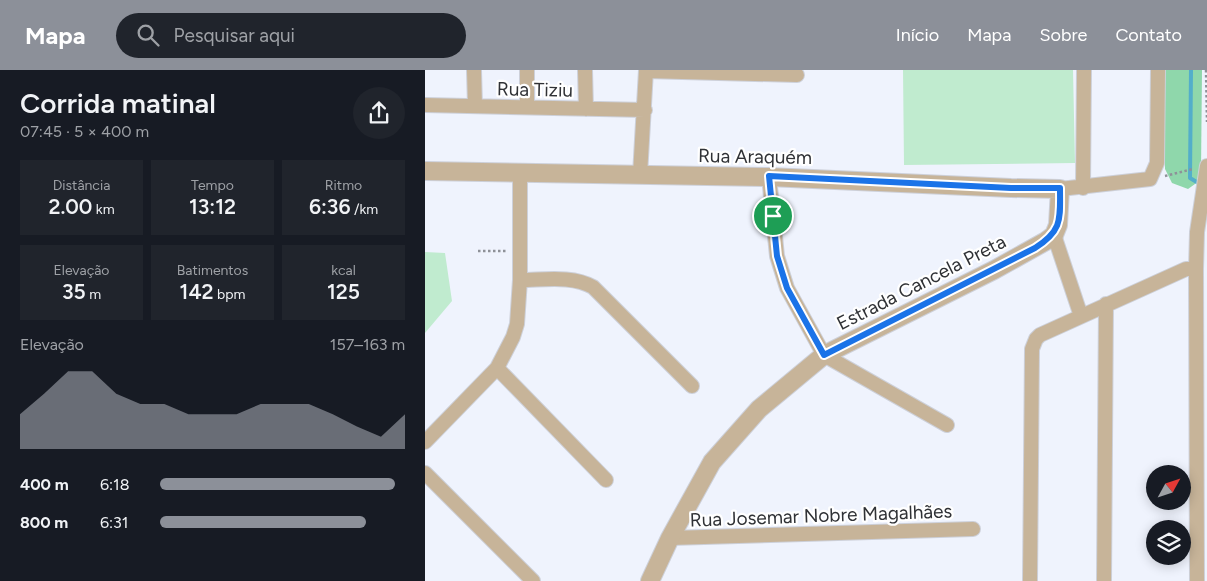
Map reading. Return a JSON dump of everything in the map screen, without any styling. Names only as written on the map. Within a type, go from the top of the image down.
[{"type":"street","points":[[474,70],[475,106]]},
{"type":"street","points":[[527,70],[527,107]]},
{"type":"street","points":[[585,70],[586,109]]},
{"type":"street","points":[[1083,188],[1084,70]]},
{"type":"street","points":[[1151,179],[1157,164],[1158,70]]},
{"type":"street","points":[[640,175],[646,71],[797,75]]},
{"type":"street","name":"Rua Tiziu","points":[[425,105],[645,110]]},
{"type":"street","points":[[1197,581],[1196,269],[1197,232],[1207,166]]},
{"type":"street","name":"Rua Araquém","points":[[425,171],[519,174],[769,176],[1011,188],[1083,188],[1151,179]]},
{"type":"street","points":[[425,442],[497,368],[515,330],[520,280],[519,174]]},
{"type":"street","points":[[769,176],[777,256],[785,280],[824,355],[947,425]]},
{"type":"street","points":[[1060,188],[1058,225],[1053,235],[1081,316]]},
{"type":"street","name":"Estrada Cancela Preta","points":[[650,581],[670,538],[712,462],[759,409],[824,355],[994,270],[1035,248],[1053,235]]},
{"type":"street","points":[[1030,581],[1032,349],[1036,338],[1106,304],[1186,269],[1196,269]]},
{"type":"street","points":[[520,280],[583,281],[593,287],[692,386]]},
{"type":"street","points":[[1104,581],[1106,304]]},
{"type":"street","points":[[497,368],[606,480]]},
{"type":"street","points":[[425,473],[533,581]]},
{"type":"street","name":"Rua Josemar Nobre Magalhães","points":[[670,538],[973,529]]},
{"type":"path","points":[[1206,70],[1207,122]]},
{"type":"path","points":[[1151,179],[1207,166]]},
{"type":"path","points":[[478,251],[520,252]]},
{"type":"green space","points":[[903,70],[1073,70],[1075,163],[904,165]]},
{"type":"green space","points":[[1164,70],[1202,70],[1201,171],[1195,184],[1188,189],[1172,183],[1165,169]]},
{"type":"green space","points":[[425,252],[445,253],[452,301],[425,333]]},
{"type":"waterway","points":[[1191,70],[1190,178],[1200,184]]},
{"type":"route","points":[[769,176],[1011,188],[1060,188],[1058,225],[1053,235],[1046,241],[994,270],[824,355],[787,288],[777,256],[773,216],[769,176]]}]
